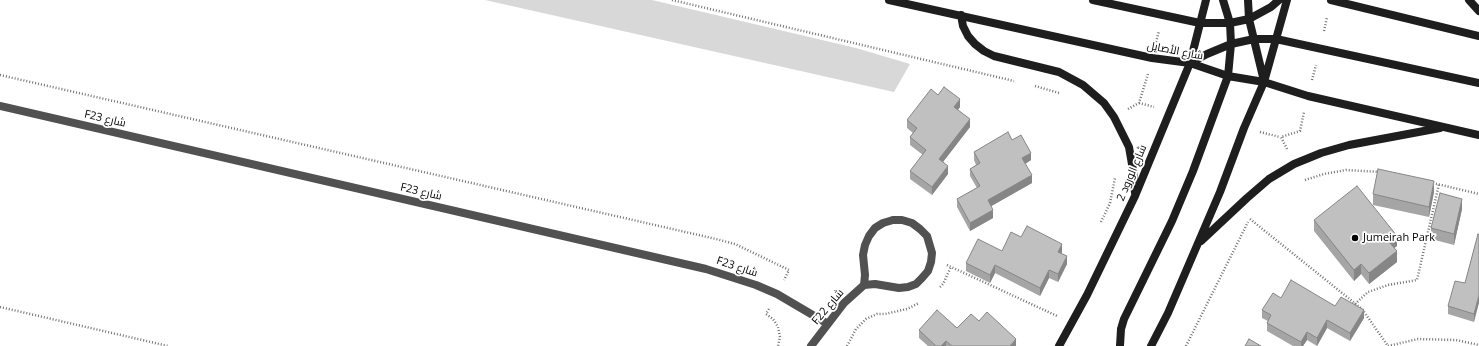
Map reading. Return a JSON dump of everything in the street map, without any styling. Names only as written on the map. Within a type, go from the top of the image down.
[{"type":"main road","name":"شارع الأصايل","points":[[889,0],[1152,58],[1190,63],[1228,76],[1264,82],[1308,96],[1479,135]]},
{"type":"main road","points":[[1093,0],[1200,23],[1230,23],[1249,19],[1271,7],[1279,0]]},
{"type":"main road","name":"شارع الورود 2","points":[[1059,346],[1112,246],[1135,196],[1190,63],[1206,0]]},
{"type":"main road","points":[[1120,346],[1121,329],[1124,319],[1149,271],[1175,214],[1196,164],[1228,76],[1231,44],[1230,23],[1223,0]]},
{"type":"main road","points":[[1248,0],[1249,19],[1264,82]]},
{"type":"main road","points":[[1151,346],[1168,313],[1264,82],[1287,0]]},
{"type":"main road","points":[[1331,0],[1479,36]]},
{"type":"main road","points":[[1469,0],[1479,11]]},
{"type":"main road","points":[[961,15],[963,26],[968,36],[984,51],[994,56],[1059,72],[1083,85],[1104,103],[1114,117],[1129,147],[1135,196]]},
{"type":"main road","points":[[1190,63],[1231,44],[1254,39],[1276,38],[1319,49],[1479,83]]},
{"type":"main road","points":[[1197,244],[1269,179],[1294,164],[1321,153],[1349,145],[1444,127]]},
{"type":"street","name":"F23 شارع","points":[[0,106],[706,269],[756,285],[776,294],[828,324]]},
{"type":"street","points":[[893,220],[902,220],[912,223],[920,228],[927,236],[930,244],[932,253],[931,262],[928,271],[922,278],[916,284],[908,287],[900,288],[875,284],[864,285],[865,275],[863,255],[865,245],[875,228],[883,223],[893,220]]},
{"type":"street","name":"F22 شارع","points":[[811,346],[844,303],[864,285]]},
{"type":"path","points":[[672,0],[1018,82]]},
{"type":"path","points":[[1331,0],[1300,130],[1280,137],[1302,181],[1324,174],[1346,170],[1385,172]]},
{"type":"path","points":[[0,75],[723,240],[735,244],[789,270],[766,314],[773,319],[778,327],[780,337],[778,346]]},
{"type":"path","points":[[1033,85],[1060,93]]},
{"type":"path","points":[[1100,224],[1110,203],[1115,179],[1114,172]]},
{"type":"path","points":[[1431,183],[1479,194]]},
{"type":"path","points":[[1356,304],[1368,292],[1388,285],[1418,280],[1439,184]]},
{"type":"path","points":[[1186,346],[1249,220],[1253,216]]},
{"type":"path","points":[[1249,220],[1362,309],[1388,346],[1418,339],[1456,340],[1479,346]]},
{"type":"path","points":[[931,262],[951,267],[1072,323]]},
{"type":"path","points":[[938,289],[943,284],[951,267]]},
{"type":"path","points":[[847,346],[856,329],[866,319],[877,314],[885,314],[908,309],[921,302]]},
{"type":"path","points":[[0,307],[168,346]]},
{"type":"shaded area","points":[[485,0],[652,0],[856,48],[910,64],[894,92]]},
{"type":"building","points":[[944,87],[960,99],[954,107],[970,119],[939,159],[948,166],[932,187],[910,171],[926,150],[910,137],[917,128],[907,120],[931,89],[938,95]]},
{"type":"building","points":[[1008,132],[1012,140],[1021,135],[1031,153],[1022,158],[1032,175],[988,200],[993,210],[970,223],[957,199],[980,186],[970,169],[980,163],[974,152]]},
{"type":"building","points":[[1378,169],[1434,181],[1429,207],[1373,194]]},
{"type":"building","name":"Jumeirah Park","points":[[1357,186],[1397,236],[1389,242],[1397,251],[1369,273],[1361,264],[1354,270],[1314,220]]},
{"type":"building","points":[[1440,193],[1462,199],[1454,234],[1431,228]]},
{"type":"building","points":[[1027,226],[1062,244],[1058,252],[1067,256],[1058,274],[1049,270],[1040,288],[995,265],[990,275],[966,263],[978,239],[1002,251],[1011,232],[1021,237]]},
{"type":"building","points":[[1478,234],[1479,295],[1474,314],[1448,306],[1455,281],[1465,283]]},
{"type":"building","points":[[1291,280],[1335,306],[1341,297],[1364,310],[1350,333],[1327,320],[1317,338],[1307,332],[1301,342],[1267,323],[1271,315],[1262,310],[1273,293],[1281,298]]},
{"type":"building","points":[[937,310],[957,328],[971,314],[979,321],[987,312],[1016,339],[1010,346],[952,346],[946,341],[941,346],[936,346],[919,330]]},
{"type":"building","points":[[1249,339],[1261,346],[1245,346]]},
{"type":"place","name":"Jumeirah Park","points":[[1355,238]]}]
